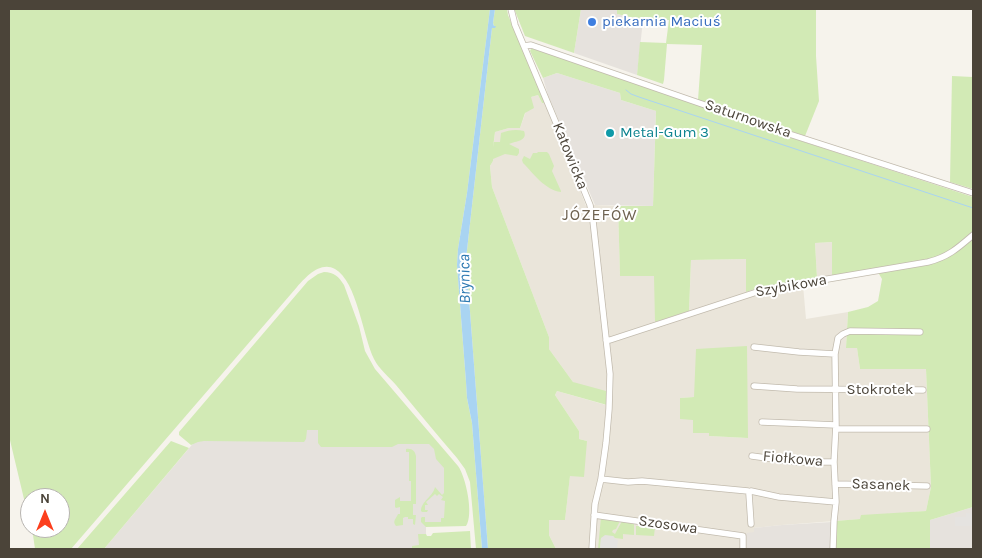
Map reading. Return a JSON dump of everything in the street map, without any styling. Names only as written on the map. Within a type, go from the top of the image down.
[{"type":"street","name":"Katowicka","points":[[511,9],[515,25],[590,204],[606,340]]},
{"type":"street","name":"Saturnowska","points":[[524,46],[532,46],[783,132],[973,193]]},
{"type":"street","name":"Szybikowa","points":[[606,340],[763,290],[940,259],[959,248],[973,235]]},
{"type":"street","points":[[833,549],[836,502],[834,462],[836,390],[834,354],[838,338],[850,331],[920,332]]},
{"type":"street","points":[[592,549],[594,515],[601,479],[609,409],[610,374],[606,340]]},
{"type":"street","points":[[754,347],[834,354]]},
{"type":"street","name":"Stokrotek","points":[[754,386],[836,390],[924,390]]},
{"type":"street","points":[[762,422],[836,427],[927,429]]},
{"type":"street","name":"Fiołkowa","points":[[752,456],[796,462],[834,462]]},
{"type":"street","points":[[601,479],[750,491],[779,497],[836,502]]},
{"type":"street","name":"Sasanek","points":[[835,484],[928,486]]},
{"type":"street","points":[[750,491],[751,524]]},
{"type":"street","name":"Szosowa","points":[[594,515],[743,536],[742,549]]},
{"type":"shaded area","points":[[581,9],[617,9],[617,14],[643,20],[637,75],[574,53]]},
{"type":"shaded area","name":"Metal-Gum 3","points":[[557,73],[620,93],[621,100],[656,111],[653,206],[595,205],[548,95],[543,78]]},
{"type":"shaded area","points":[[538,95],[542,103],[545,103],[548,108],[586,206],[618,206],[620,275],[654,276],[689,311],[691,260],[746,259],[746,292],[748,297],[759,293],[803,285],[806,319],[848,312],[846,347],[857,348],[860,369],[926,369],[931,487],[926,511],[861,516],[861,519],[754,528],[754,532],[744,549],[556,549],[549,535],[549,519],[565,520],[570,475],[587,441],[579,439],[579,431],[555,395],[557,391],[606,405],[573,382],[549,349],[549,337],[492,187],[490,166],[493,161],[495,132],[509,128],[520,128],[531,97]],"holes":[[[694,397],[748,438],[709,436],[709,433],[693,433],[693,420],[680,398]]]},
{"type":"shaded area","points":[[832,242],[832,276],[817,278],[815,243]]},
{"type":"shaded area","points":[[304,428],[431,440],[449,461],[448,524],[426,524],[426,536],[432,536],[432,549],[104,549],[196,440]]},
{"type":"shaded area","points":[[973,507],[973,549],[930,549],[930,520]]},
{"type":"shaded area","points":[[966,513],[973,514],[973,526],[955,526],[955,517],[966,517]]},
{"type":"shaded area","points":[[832,522],[832,549],[744,549],[744,536],[747,533],[754,532],[754,528]]},
{"type":"shaded area","points":[[605,535],[613,536],[618,540],[617,549],[600,549],[601,538]]},
{"type":"green space","points":[[9,9],[490,9],[457,265],[467,398],[472,423],[482,549],[476,549],[470,482],[465,469],[376,363],[349,285],[343,275],[329,267],[314,271],[297,287],[71,549],[35,549],[33,538],[70,538],[70,488],[21,488],[9,436]]},
{"type":"green space","points":[[495,9],[507,9],[545,103],[542,103],[538,95],[531,97],[534,108],[525,113],[520,128],[509,128],[495,132],[493,148],[494,142],[500,142],[501,133],[518,130],[524,131],[525,134],[523,139],[509,144],[519,149],[517,156],[505,154],[493,159],[490,166],[492,187],[549,337],[549,349],[573,382],[606,391],[607,405],[557,391],[555,395],[579,431],[579,439],[587,441],[584,477],[570,476],[565,520],[549,520],[549,535],[556,549],[488,549],[466,259],[492,28],[495,28],[493,23]]},
{"type":"green space","points":[[515,9],[581,9],[574,53],[525,36]]},
{"type":"green space","points":[[617,9],[816,9],[816,56],[819,101],[805,136],[781,128],[780,134],[973,197],[973,507],[930,520],[930,549],[835,549],[835,521],[860,519],[861,515],[926,511],[931,487],[926,369],[860,369],[857,348],[846,348],[848,312],[868,307],[878,301],[882,279],[876,269],[832,276],[832,242],[815,243],[817,278],[758,288],[746,292],[746,259],[691,260],[689,311],[655,322],[654,276],[620,276],[618,206],[653,206],[656,111],[621,100],[620,93],[557,73],[543,78],[530,51],[533,49],[698,100],[702,45],[667,44],[663,84],[637,75],[640,42],[666,43],[669,20],[643,20],[617,14]]},
{"type":"green space","points":[[952,76],[973,77],[973,189],[950,182]]},
{"type":"green space","points":[[547,152],[549,154],[554,166],[552,171],[561,192],[545,185],[523,163],[524,156],[530,159],[533,153]]},
{"type":"green space","points":[[324,272],[336,276],[344,285],[359,326],[365,351],[375,369],[461,471],[469,505],[466,526],[426,527],[421,522],[422,517],[425,517],[425,522],[441,522],[441,518],[444,518],[445,501],[441,500],[443,497],[439,494],[437,496],[435,494],[426,502],[428,505],[425,505],[425,510],[428,510],[427,512],[421,511],[423,504],[432,494],[435,487],[442,495],[444,493],[444,468],[436,459],[434,449],[429,444],[398,444],[392,447],[321,447],[318,443],[318,430],[307,430],[304,442],[204,441],[191,445],[179,435],[179,432],[308,281]]},
{"type":"green space","points":[[747,346],[748,438],[709,436],[709,433],[693,433],[693,420],[680,419],[680,398],[694,397],[696,349]]},
{"type":"green space","points":[[171,441],[189,448],[104,549],[77,549]]},
{"type":"green space","points":[[406,449],[413,450],[416,456],[416,504],[413,504],[413,515],[416,515],[415,525],[413,524],[413,519],[405,517],[403,518],[403,525],[396,526],[394,521],[398,514],[400,514],[400,507],[395,507],[395,500],[400,497],[400,501],[411,501],[409,452],[406,452]]},
{"type":"green space","points":[[601,517],[620,521],[612,532],[615,534],[622,521],[634,524],[634,535],[623,534],[623,539],[613,536],[601,538],[600,549],[598,549]]},
{"type":"green space","points":[[636,526],[655,527],[654,536],[636,535]]},
{"type":"green space","points":[[470,531],[471,549],[412,549],[412,546],[419,545],[418,534],[431,536],[433,533]]},
{"type":"water","name":"Brynica","points":[[490,9],[495,9],[493,23],[496,26],[492,28],[466,259],[488,549],[482,549],[472,423],[467,398],[457,265]]},
{"type":"waterway","points":[[626,90],[639,97],[973,208]]},
{"type":"place","name":"piekarnia Maciuś","points":[[592,22]]},
{"type":"place","name":"Metal-Gum 3","points":[[610,133]]},
{"type":"district","name":"JÓZEFÓW","points":[[600,215]]}]
